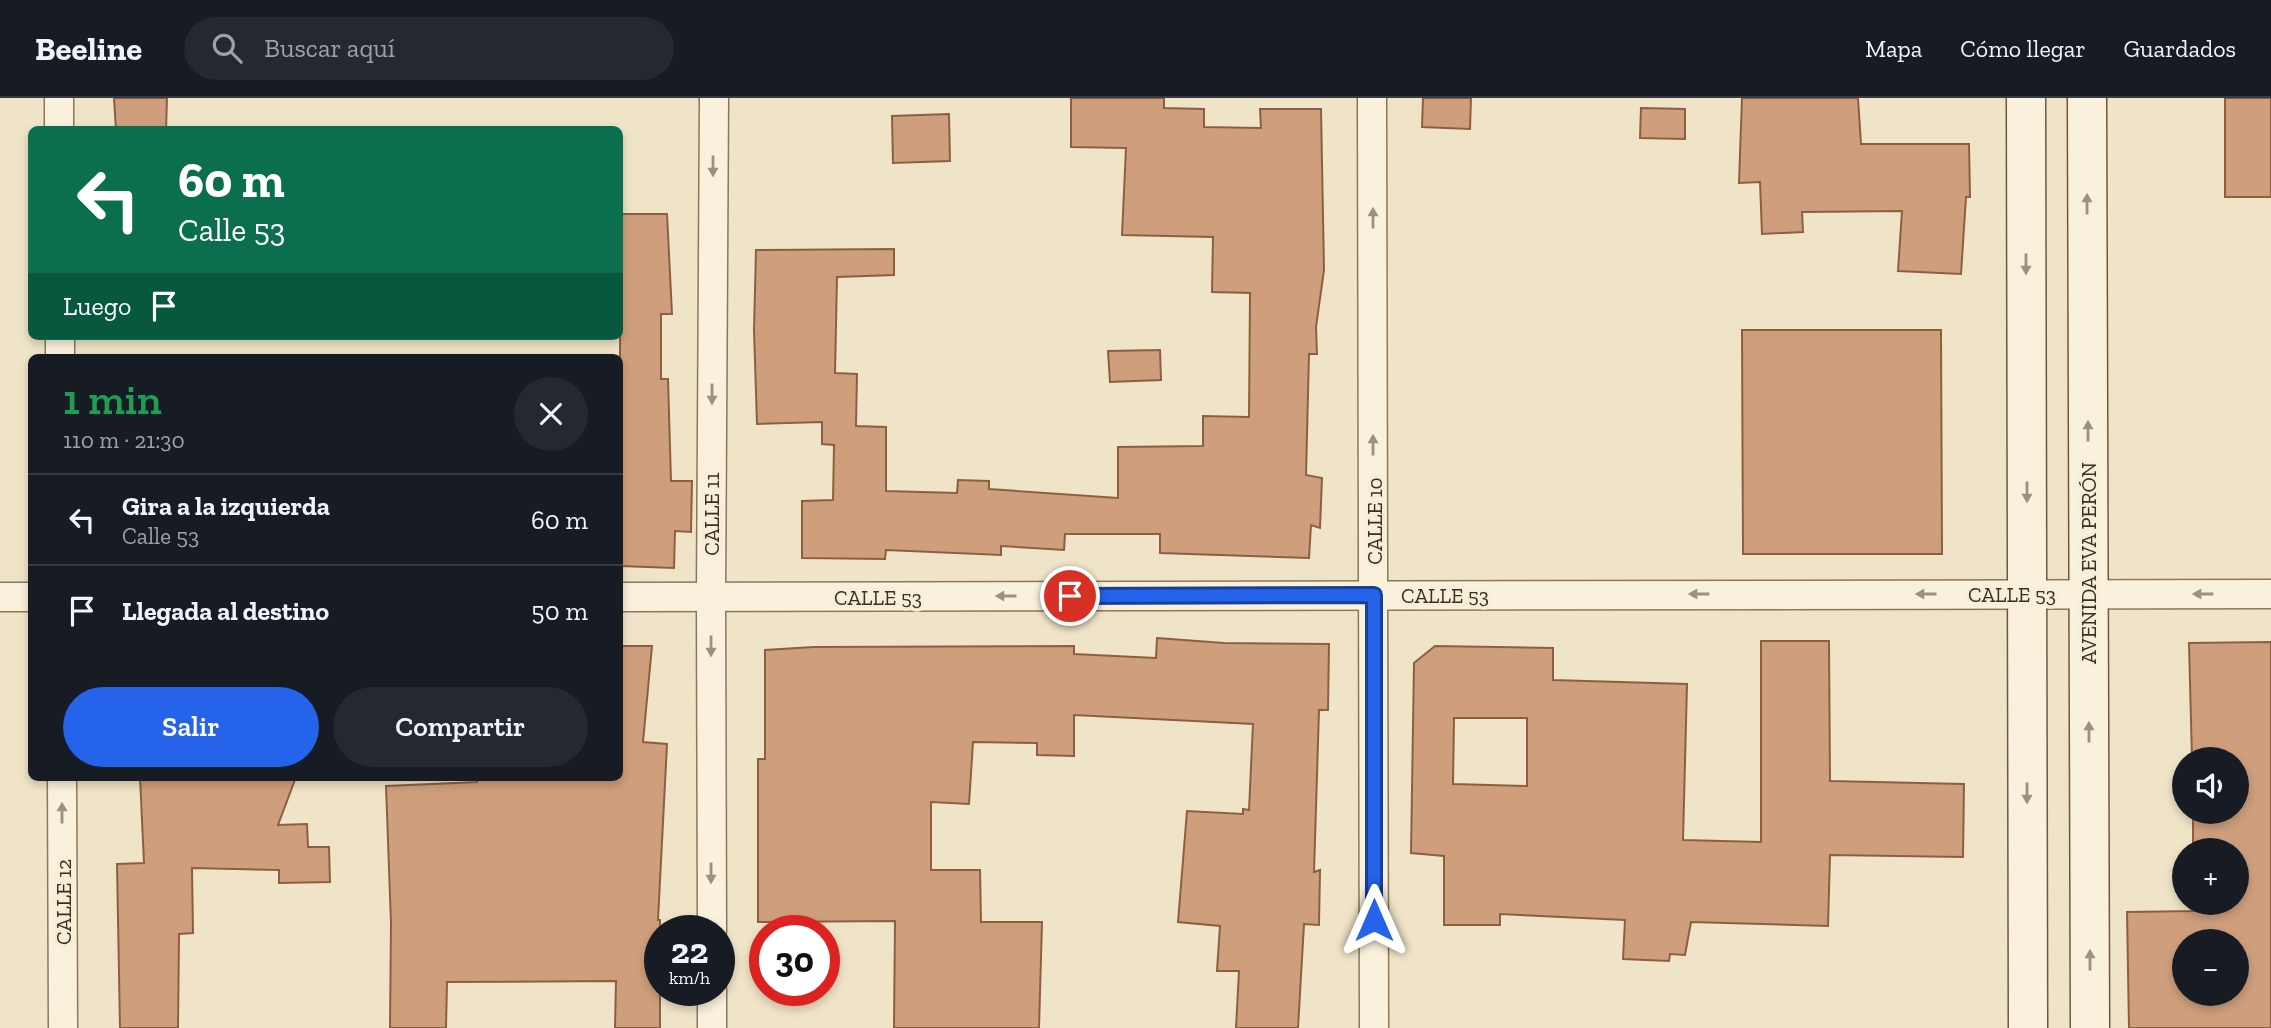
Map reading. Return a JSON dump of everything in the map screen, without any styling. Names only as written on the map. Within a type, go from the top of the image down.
[{"type":"main road","points":[[2026,98],[2028,1028]]},
{"type":"main road","name":"AVENIDA EVA PERÓN","points":[[2087,98],[2090,1028]]},
{"type":"street","points":[[59,98],[59,126]]},
{"type":"street","name":"CALLE 11","points":[[712,915],[714,98]]},
{"type":"street","name":"CALLE 10","points":[[1372,98],[1374,1028]]},
{"type":"street","name":"CALLE 53","points":[[623,597],[2271,594]]},
{"type":"street","points":[[0,597],[28,597]]},
{"type":"street","name":"CALLE 12","points":[[62,781],[63,1028]]},
{"type":"street","points":[[712,1006],[712,1028]]},
{"type":"building","points":[[114,98],[167,98],[166,126],[116,126]]},
{"type":"building","points":[[1071,98],[1164,98],[1164,108],[1204,109],[1204,127],[1261,128],[1260,109],[1321,109],[1324,270],[1316,327],[1317,354],[1309,354],[1306,475],[1322,478],[1320,528],[1311,525],[1309,558],[1160,553],[1160,534],[1065,534],[1064,550],[1001,546],[1001,555],[886,550],[885,559],[802,558],[802,501],[833,500],[834,445],[822,444],[822,422],[757,424],[754,330],[756,250],[894,249],[894,275],[837,277],[835,373],[857,374],[856,426],[886,427],[886,491],[957,493],[958,480],[989,481],[989,489],[1118,498],[1118,447],[1203,446],[1203,416],[1249,417],[1250,293],[1212,292],[1213,237],[1122,235],[1126,148],[1071,147]]},
{"type":"building","points":[[1423,98],[1471,98],[1470,129],[1422,127]]},
{"type":"building","points":[[1742,98],[1858,98],[1861,144],[1969,144],[1970,197],[1966,197],[1961,274],[1898,271],[1902,211],[1802,212],[1803,232],[1762,234],[1760,182],[1739,183]]},
{"type":"building","points":[[2225,98],[2271,98],[2271,197],[2225,197]]},
{"type":"building","points":[[1641,108],[1685,109],[1685,139],[1640,138]]},
{"type":"building","points":[[949,114],[950,161],[893,163],[892,116]]},
{"type":"building","points":[[623,214],[667,214],[672,314],[661,314],[661,379],[668,379],[671,481],[692,481],[691,532],[675,531],[674,568],[623,566],[623,354],[620,354],[620,340],[623,340]]},
{"type":"building","points":[[1742,330],[1941,330],[1942,554],[1743,554]]},
{"type":"building","points":[[1160,350],[1161,380],[1110,382],[1108,351]]},
{"type":"building","points":[[1157,638],[1224,643],[1329,644],[1328,710],[1319,710],[1314,872],[1320,870],[1319,925],[1304,924],[1298,1028],[1236,1028],[1239,971],[1217,971],[1220,926],[1178,922],[1187,811],[1243,814],[1243,809],[1249,810],[1253,724],[1074,715],[1074,756],[1037,755],[1037,743],[973,742],[969,804],[931,802],[931,870],[980,870],[981,922],[1042,922],[1039,1028],[894,1028],[895,921],[840,921],[840,915],[758,915],[758,759],[765,759],[765,650],[814,647],[1074,646],[1074,654],[1156,658]]},
{"type":"building","points":[[1761,641],[1829,641],[1830,781],[1964,784],[1963,857],[1830,855],[1828,926],[1691,922],[1685,955],[1670,954],[1669,961],[1623,959],[1625,920],[1500,914],[1500,925],[1444,925],[1444,856],[1411,853],[1414,663],[1435,646],[1553,648],[1553,680],[1687,684],[1683,840],[1761,842]],"holes":[[[1454,718],[1527,718],[1527,786],[1453,784]]]},
{"type":"building","points":[[2271,642],[2271,1028],[2129,1028],[2127,912],[2249,915],[2249,838],[2193,838],[2193,824],[2249,824],[2249,747],[2192,747],[2189,643]]},
{"type":"building","points":[[623,646],[652,646],[643,742],[667,744],[658,915],[644,915],[644,1006],[660,1006],[660,1028],[615,1028],[616,981],[447,982],[446,1028],[390,1028],[391,923],[386,786],[477,781],[623,781]]},
{"type":"building","points":[[140,781],[294,781],[278,825],[307,824],[308,847],[329,847],[330,882],[279,883],[279,870],[192,868],[193,933],[179,934],[178,1028],[120,1028],[117,864],[144,863]]},
{"type":"route","points":[[1070,596],[1374,595],[1374,920]]}]
